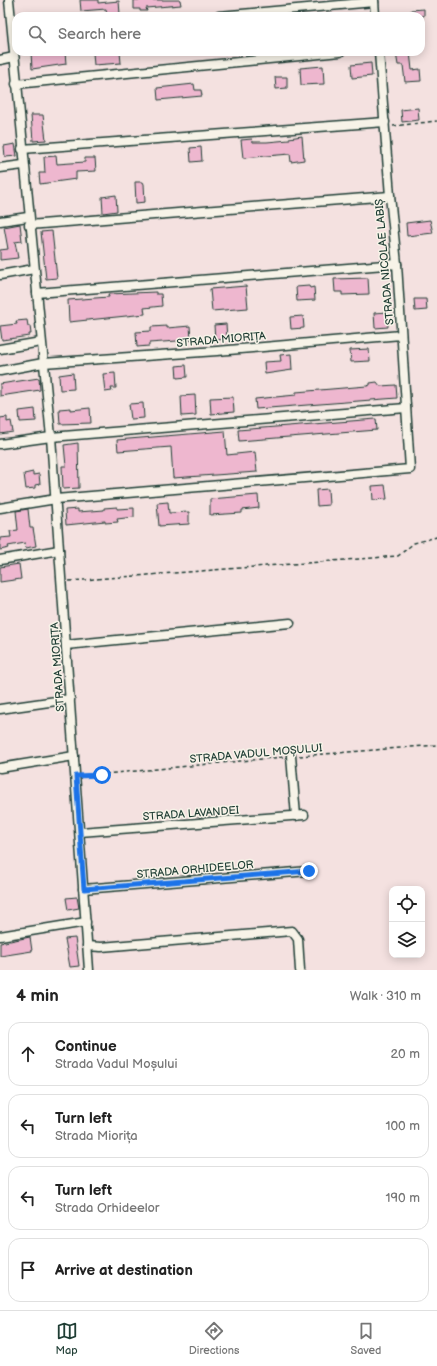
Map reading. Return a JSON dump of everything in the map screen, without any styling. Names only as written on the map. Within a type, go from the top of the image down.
[{"type":"street","name":"STRADA MIORIȚA","points":[[8,0],[12,23]]},
{"type":"street","points":[[260,12],[374,1],[375,12]]},
{"type":"street","points":[[16,84],[300,56]]},
{"type":"street","name":"STRADA NICOLAE LABIȘ","points":[[56,499],[410,469],[397,264],[390,196],[379,56]]},
{"type":"street","name":"STRADA MIORIȚA","points":[[14,58],[23,165],[51,436],[89,970]]},
{"type":"street","points":[[0,60],[14,58]]},
{"type":"street","points":[[22,149],[385,124]]},
{"type":"street","points":[[0,168],[23,165]]},
{"type":"street","points":[[0,221],[29,221],[390,196]]},
{"type":"street","points":[[37,293],[397,264]]},
{"type":"street","points":[[0,274],[34,269]]},
{"type":"street","name":"STRADA MIORIȚA","points":[[0,371],[43,363],[217,351],[401,335]]},
{"type":"street","points":[[0,349],[41,342]]},
{"type":"street","points":[[0,444],[51,436],[406,408]]},
{"type":"street","points":[[0,508],[56,499]]},
{"type":"street","points":[[0,560],[59,550]]},
{"type":"street","points":[[66,645],[290,623]]},
{"type":"street","points":[[0,709],[70,699]]},
{"type":"street","points":[[0,768],[74,756]]},
{"type":"street","name":"STRADA LAVANDEI","points":[[80,832],[300,815],[291,756]]},
{"type":"street","name":"STRADA ORHIDEELOR","points":[[84,889],[309,871]]},
{"type":"street","points":[[0,936],[86,922]]},
{"type":"street","points":[[87,946],[101,947],[292,931],[298,939],[300,970]]},
{"type":"path","points":[[385,124],[437,121]]},
{"type":"path","points":[[61,581],[398,556],[414,543],[437,537]]},
{"type":"path","name":"STRADA VADUL MOȘULUI","points":[[76,776],[102,775],[291,756],[437,745]]},
{"type":"building","points":[[80,0],[98,0],[98,3],[119,1],[120,12],[106,12],[106,9],[81,11]]},
{"type":"building","points":[[134,0],[180,0],[181,5],[146,8],[147,11],[140,11],[140,9],[134,9]]},
{"type":"building","points":[[424,9],[424,12],[411,12],[411,10]]},
{"type":"building","points":[[31,56],[65,56],[66,64],[32,69]]},
{"type":"building","points":[[93,56],[120,56],[121,63],[94,65]]},
{"type":"building","points":[[396,56],[410,56],[412,70],[420,69],[421,81],[405,82],[403,65],[398,65]]},
{"type":"building","points":[[371,63],[372,76],[352,78],[351,65]]},
{"type":"building","points":[[323,66],[324,84],[301,85],[300,68]]},
{"type":"building","points":[[275,77],[287,77],[287,88],[276,89]]},
{"type":"building","points":[[194,84],[195,90],[201,90],[202,96],[158,100],[157,88]]},
{"type":"building","points":[[418,108],[419,120],[402,122],[401,110]]},
{"type":"building","points":[[31,115],[43,115],[46,140],[33,141]]},
{"type":"building","points":[[302,136],[304,160],[291,162],[290,154],[243,158],[241,140],[252,139],[253,142],[267,142],[289,140],[289,138]]},
{"type":"building","points":[[15,144],[17,156],[5,157],[4,146]]},
{"type":"building","points":[[201,147],[202,161],[191,162],[190,148]]},
{"type":"building","points":[[56,156],[57,164],[85,162],[85,158],[95,158],[96,171],[76,172],[76,179],[40,184],[39,173],[45,173],[44,157]]},
{"type":"building","points":[[135,182],[143,182],[144,184],[145,202],[136,203]]},
{"type":"building","points":[[116,195],[117,211],[103,213],[102,197]]},
{"type":"building","points":[[430,220],[433,233],[407,236],[406,223]]},
{"type":"building","points":[[20,224],[22,241],[15,242],[18,258],[0,260],[0,250],[8,249],[4,227]]},
{"type":"building","points":[[52,231],[57,278],[46,279],[41,232]]},
{"type":"building","points":[[368,278],[369,294],[342,295],[342,292],[335,292],[334,279]]},
{"type":"building","points":[[246,286],[248,308],[212,311],[210,289]]},
{"type":"building","points":[[309,286],[310,288],[314,287],[315,300],[297,301],[296,287]]},
{"type":"building","points":[[156,292],[156,294],[161,294],[162,306],[144,308],[145,314],[69,322],[68,300],[109,297],[108,294]]},
{"type":"building","points":[[414,299],[426,299],[427,310],[415,311]]},
{"type":"building","points":[[387,312],[388,327],[375,328],[374,313]]},
{"type":"building","points":[[303,316],[304,328],[291,329],[290,317]]},
{"type":"building","points":[[27,320],[28,326],[30,326],[31,334],[29,334],[29,336],[2,340],[0,326],[17,324],[16,321]]},
{"type":"building","points":[[226,324],[227,339],[215,340],[214,325]]},
{"type":"building","points":[[167,326],[167,328],[190,326],[191,340],[149,343],[149,346],[137,347],[136,332],[151,331],[151,327]]},
{"type":"building","points":[[369,349],[370,361],[351,362],[350,350]]},
{"type":"building","points":[[291,354],[292,370],[265,374],[264,362],[281,361],[280,355]]},
{"type":"building","points":[[186,365],[187,377],[177,378],[176,366]]},
{"type":"building","points":[[73,373],[74,389],[60,390],[59,375]]},
{"type":"building","points":[[115,373],[116,388],[111,388],[112,391],[105,392],[103,374]]},
{"type":"building","points":[[39,378],[40,390],[0,396],[0,384]]},
{"type":"building","points":[[377,382],[380,386],[396,385],[397,398],[256,409],[255,399],[296,395],[296,392],[367,386],[370,385],[370,383]]},
{"type":"building","points":[[195,395],[196,415],[182,416],[181,396]]},
{"type":"building","points":[[233,397],[234,412],[211,414],[210,398]]},
{"type":"building","points":[[143,403],[144,418],[131,419],[129,404]]},
{"type":"building","points":[[71,408],[71,410],[90,408],[91,423],[60,424],[59,409]]},
{"type":"building","points":[[35,409],[36,421],[20,422],[19,411]]},
{"type":"building","points":[[7,417],[7,422],[11,421],[13,432],[0,434],[0,418]]},
{"type":"building","points":[[376,419],[377,430],[239,441],[238,430]]},
{"type":"building","points":[[225,431],[227,455],[255,452],[257,472],[173,478],[171,447],[118,451],[117,440]]},
{"type":"building","points":[[78,443],[79,488],[63,489],[62,466],[66,466],[64,445]]},
{"type":"building","points":[[33,472],[33,475],[39,474],[40,484],[35,485],[35,488],[26,489],[24,474]]},
{"type":"building","points":[[385,485],[387,499],[373,500],[372,486]]},
{"type":"building","points":[[328,489],[329,505],[317,506],[316,490]]},
{"type":"building","points":[[258,495],[259,508],[242,510],[242,513],[210,515],[210,499]]},
{"type":"building","points":[[168,502],[169,513],[189,512],[189,524],[159,526],[157,503]]},
{"type":"building","points":[[117,507],[117,509],[134,508],[134,517],[117,519],[118,522],[105,523],[105,521],[66,525],[65,510],[78,509],[78,512],[104,510],[104,508]]},
{"type":"building","points":[[28,509],[30,528],[33,528],[36,546],[26,548],[25,543],[8,546],[9,548],[0,550],[0,538],[11,537],[10,531],[18,530],[16,511]]},
{"type":"building","points":[[19,564],[21,579],[0,582],[0,567]]},
{"type":"building","points":[[77,897],[79,908],[68,910],[66,898]]},
{"type":"building","points":[[30,937],[32,951],[0,956],[0,943]]},
{"type":"building","points":[[75,938],[79,966],[70,967],[65,939]]},
{"type":"route","points":[[102,775],[76,776],[84,889],[309,871]]}]
